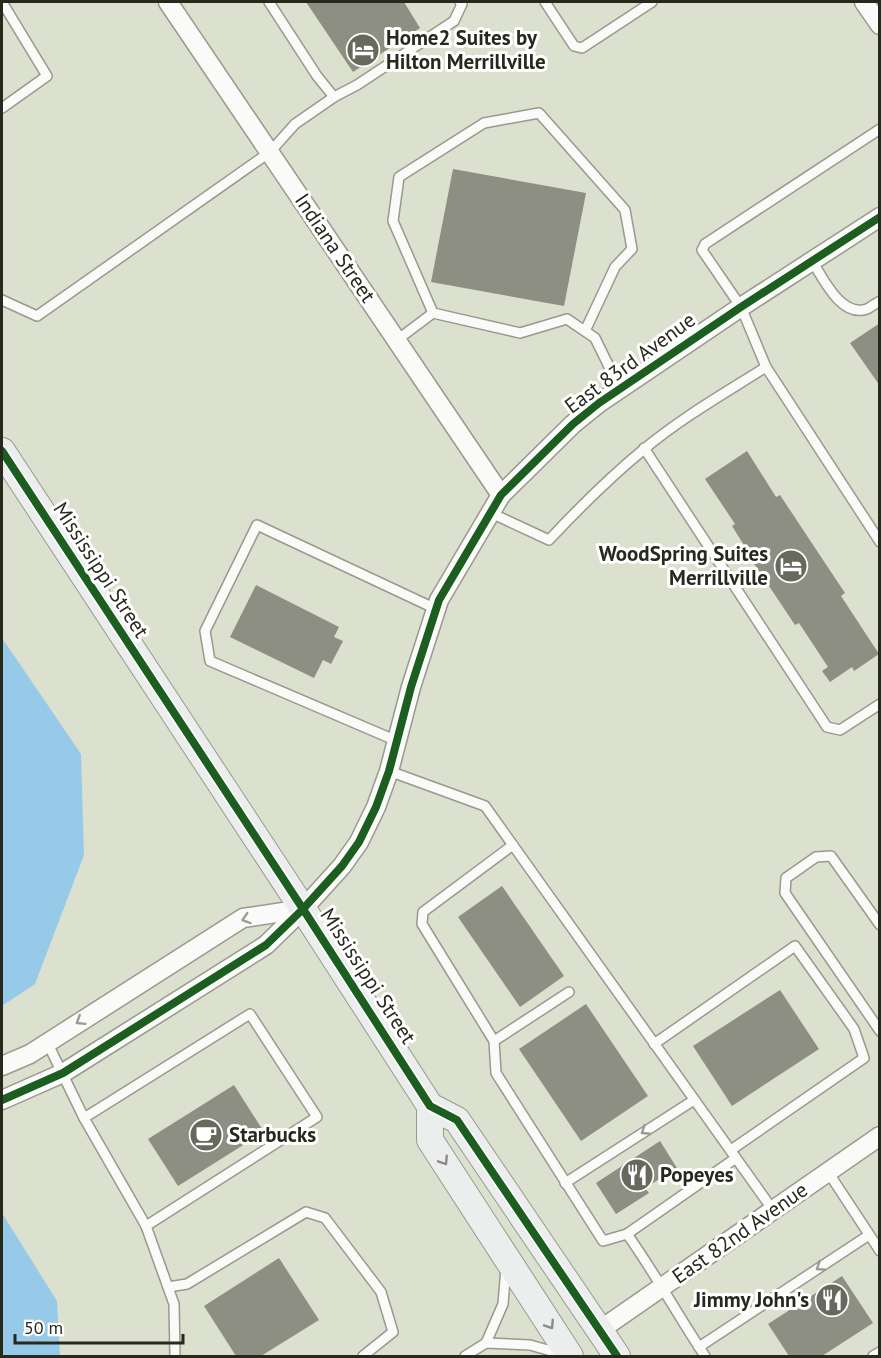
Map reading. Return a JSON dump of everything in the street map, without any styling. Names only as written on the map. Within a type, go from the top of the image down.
[{"type":"street","name":"Indiana Street","points":[[168,2],[501,495]]},
{"type":"street","points":[[864,2],[879,25]]},
{"type":"street","name":"East 83rd Avenue","points":[[2,1100],[63,1073],[266,945],[303,909],[327,884],[359,842],[376,807],[389,771],[411,687],[439,600],[501,495],[573,424],[620,389],[879,217]]},
{"type":"street","name":"Mississippi Street","points":[[2,451],[430,1106],[456,1120],[617,1356]]},
{"type":"street","points":[[2,1066],[30,1054],[243,918],[303,909]]},
{"type":"street","points":[[430,1106],[430,1140],[570,1356]]},
{"type":"street","name":"East 82nd Avenue","points":[[600,1330],[879,1136]]},
{"type":"lane","points":[[2,2],[47,76],[2,108]]},
{"type":"lane","points":[[269,2],[317,76],[334,97]]},
{"type":"lane","points":[[2,300],[37,316],[270,152],[295,124],[454,21],[462,4],[460,2]]},
{"type":"lane","points":[[545,2],[574,46],[578,48],[582,48],[652,2]]},
{"type":"lane","points":[[434,313],[393,221],[399,177],[484,123],[539,113],[625,210],[632,249],[615,267],[585,331]]},
{"type":"lane","points":[[879,129],[702,247],[741,307],[766,367],[879,542]]},
{"type":"lane","points":[[812,261],[837,299],[851,309],[866,309],[879,301]]},
{"type":"lane","points":[[397,340],[434,313],[520,333],[567,319],[595,338],[620,389]]},
{"type":"lane","points":[[491,513],[549,540],[595,492],[644,448],[705,405],[766,367]]},
{"type":"lane","points":[[644,448],[827,727],[840,730],[879,704]]},
{"type":"lane","points":[[397,741],[210,661],[205,631],[256,525],[436,609]]},
{"type":"lane","points":[[389,771],[485,806],[773,1210]]},
{"type":"lane","points":[[513,845],[423,912],[422,924],[494,1041],[496,1073],[603,1241],[627,1234],[864,1058],[854,1029],[795,946],[654,1044]]},
{"type":"lane","points":[[879,925],[831,856],[816,857],[786,878],[785,893],[879,1031]]},
{"type":"lane","points":[[494,1041],[569,992]]},
{"type":"lane","points":[[84,1118],[250,1014],[317,1117],[147,1226]]},
{"type":"lane","points":[[47,1042],[84,1118],[147,1226],[174,1304],[175,1356]]},
{"type":"lane","points":[[565,1183],[694,1100]]},
{"type":"lane","points":[[828,1172],[879,1251]]},
{"type":"lane","points":[[168,1287],[187,1284],[306,1212],[325,1218],[381,1292],[393,1332],[363,1356]]},
{"type":"lane","points":[[627,1234],[649,1265],[705,1356]]},
{"type":"lane","points":[[699,1347],[869,1235]]},
{"type":"lane","points":[[486,1343],[503,1304],[506,1258]]},
{"type":"lane","points":[[465,1356],[486,1343],[530,1345],[570,1356]]},
{"type":"lane","points":[[873,1356],[879,1352]]},
{"type":"water","points":[[2,638],[81,754],[84,855],[35,984],[2,1006]]},
{"type":"water","points":[[2,1213],[57,1301],[60,1356],[2,1356]]},
{"type":"building","name":"Home2 Suites by Hilton Merrillville","points":[[306,2],[404,2],[420,28],[353,72]]},
{"type":"building","points":[[453,169],[586,193],[564,306],[431,282]]},
{"type":"building","points":[[880,323],[880,386],[850,343]]},
{"type":"building","name":"WoodSpring Suites Merrillville","points":[[747,451],[776,497],[780,495],[845,593],[841,596],[879,654],[854,671],[852,667],[830,682],[822,671],[828,667],[799,623],[795,625],[753,562],[732,526],[735,524],[705,479]]},
{"type":"building","points":[[256,585],[339,627],[334,637],[343,641],[331,664],[323,660],[314,678],[230,637]]},
{"type":"building","points":[[502,886],[564,976],[520,1007],[458,917]]},
{"type":"building","points":[[780,990],[819,1049],[732,1106],[693,1046]]},
{"type":"building","points":[[586,1004],[648,1096],[581,1141],[519,1049]]},
{"type":"building","name":"Starbucks","points":[[234,1085],[264,1132],[178,1186],[148,1139]]},
{"type":"building","name":"Popeyes","points":[[660,1141],[677,1168],[645,1188],[649,1193],[616,1214],[596,1183]]},
{"type":"building","points":[[279,1258],[319,1320],[261,1356],[236,1356],[204,1306]]},
{"type":"building","name":"Jimmy John's","points":[[842,1276],[873,1323],[822,1356],[789,1356],[768,1324]]},
{"type":"cycle path","points":[[2,1100],[63,1073],[266,945],[303,909],[342,866],[359,842],[376,807],[389,771],[411,687],[439,600],[501,495],[573,424],[599,403],[880,217]]},
{"type":"cycle path","points":[[2,451],[430,1106],[457,1120],[617,1356]]},
{"type":"place","name":"Home2 Suites by Hilton Merrillville","points":[[363,50]]},
{"type":"place","name":"WoodSpring Suites Merrillville","points":[[791,566]]},
{"type":"place","name":"Starbucks","points":[[206,1135]]},
{"type":"place","name":"Popeyes","points":[[637,1175]]},
{"type":"place","name":"Jimmy John's","points":[[832,1300]]}]
